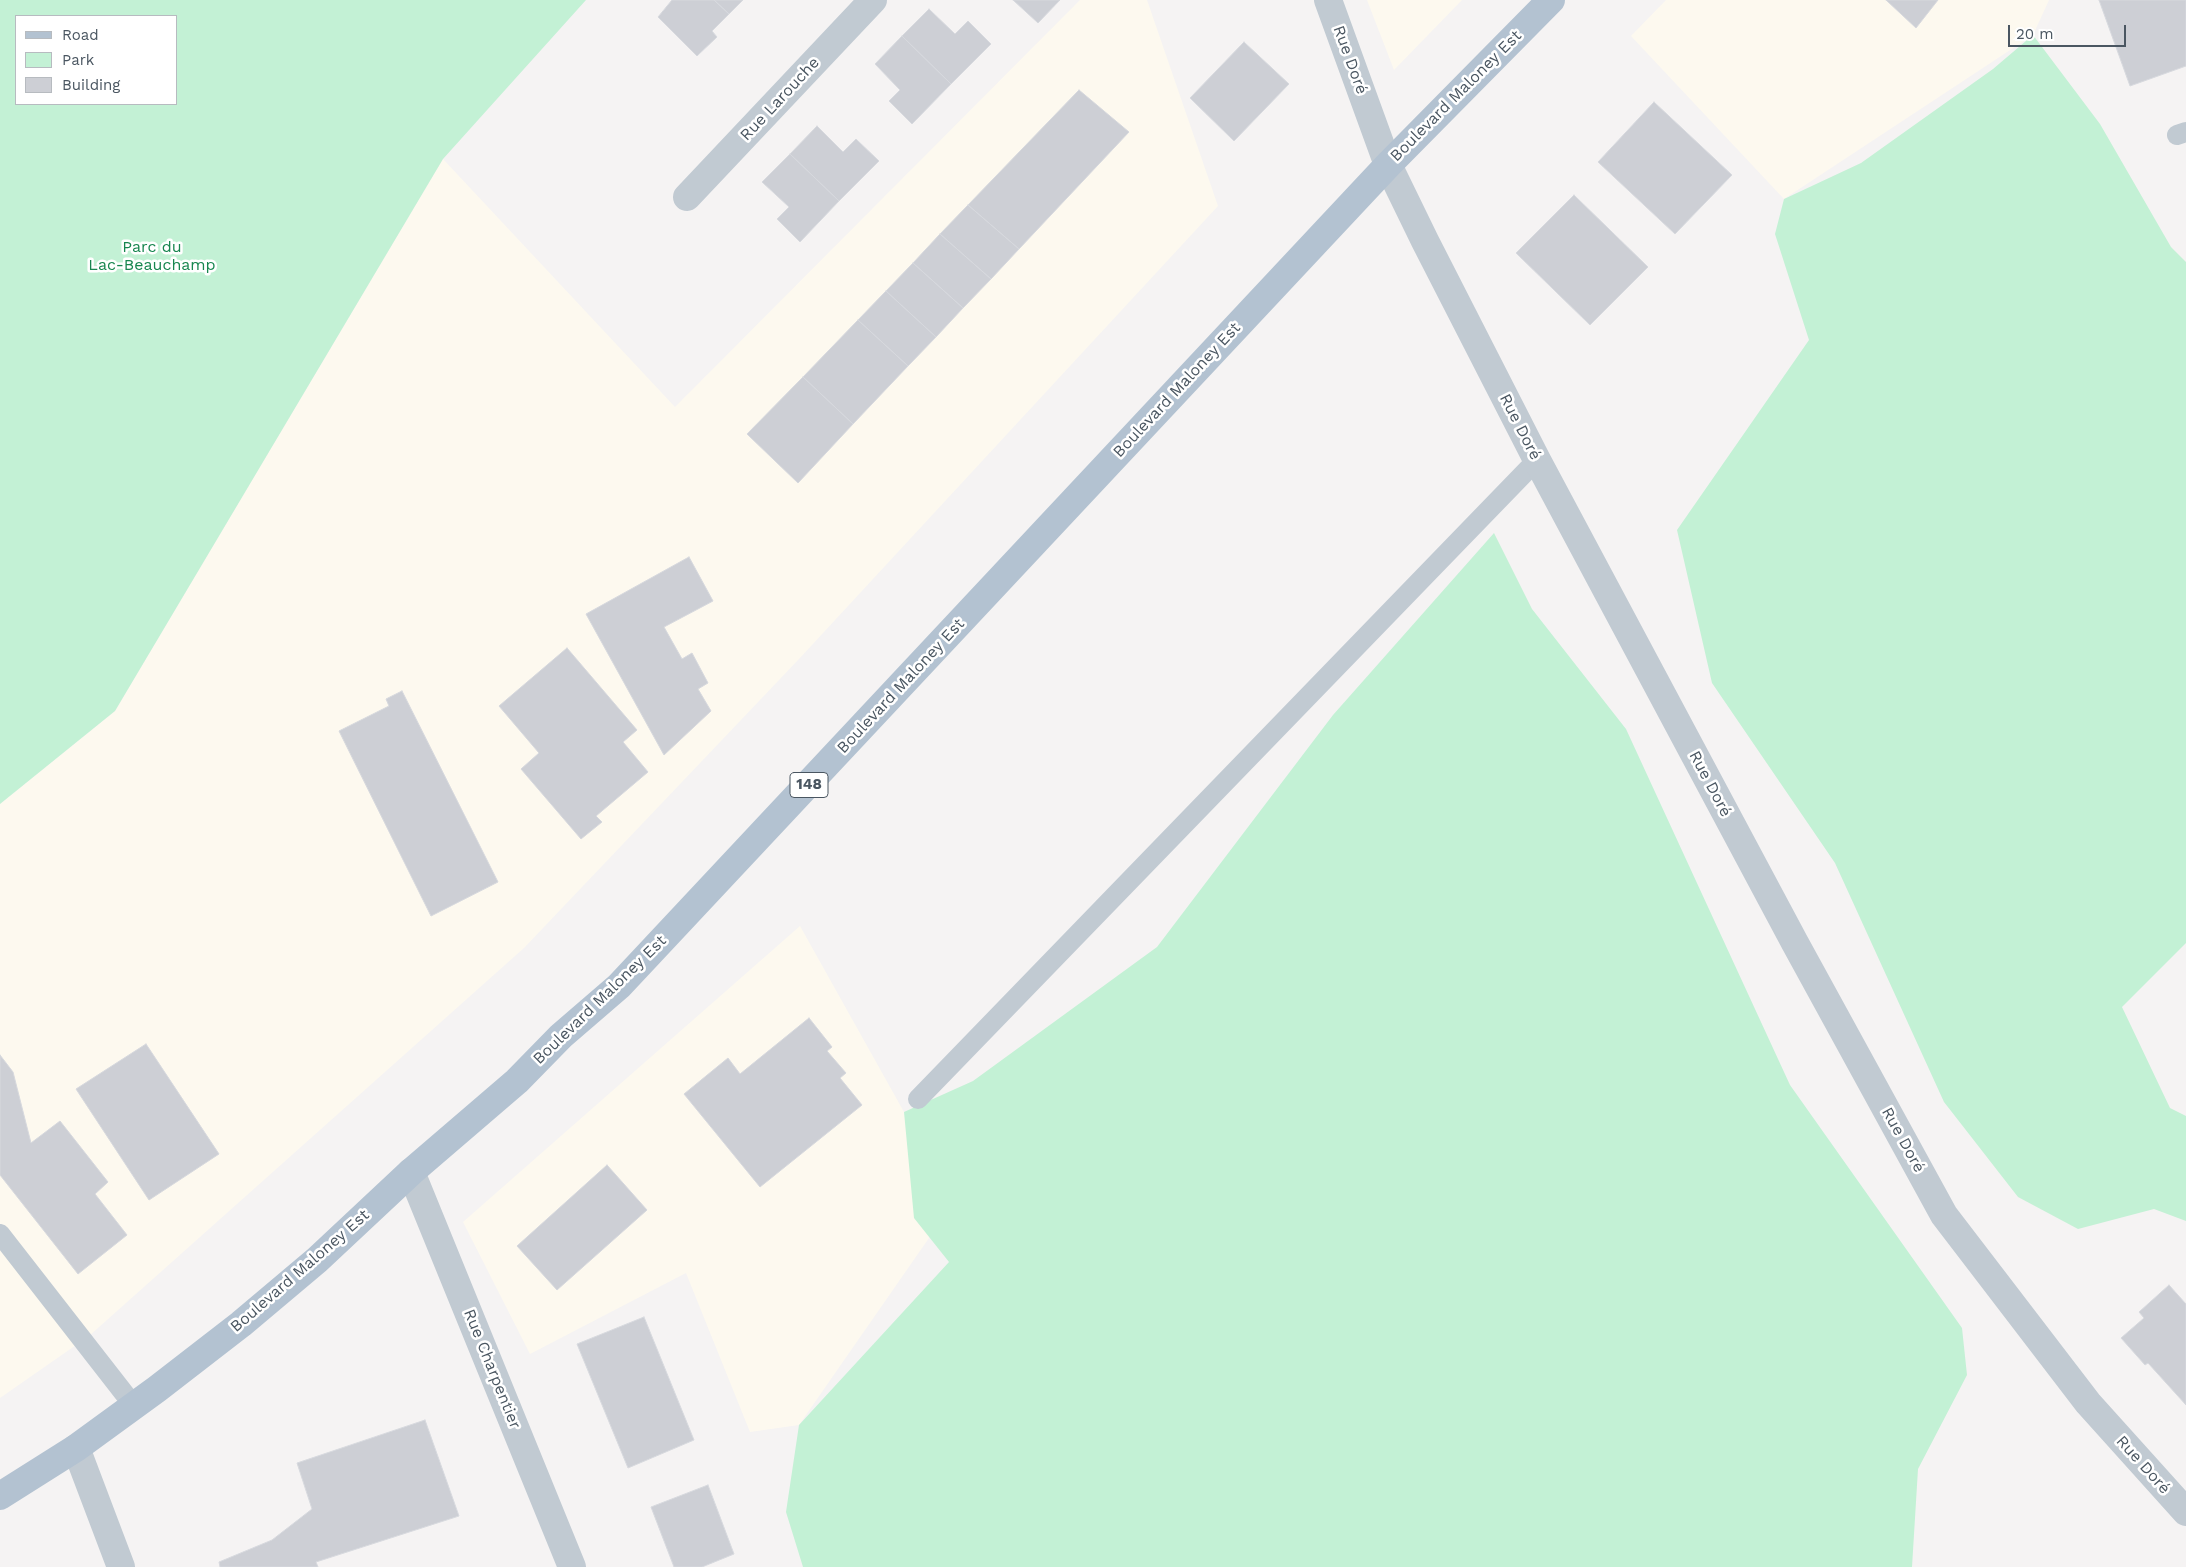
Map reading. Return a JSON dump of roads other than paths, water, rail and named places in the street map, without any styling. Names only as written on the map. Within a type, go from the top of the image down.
[{"type":"main road","name":"Boulevard Maloney Est","points":[[0,1496],[76,1448],[241,1324],[317,1260],[411,1172],[517,1081],[561,1036],[619,986],[1388,165],[1551,0]]},
{"type":"street","name":"Rue Larouche","points":[[687,197],[873,0]]},
{"type":"street","name":"Rue Doré","points":[[1328,0],[1388,165],[1537,460],[1795,943],[1944,1215],[2088,1403],[2186,1512]]},
{"type":"street","name":"Rue Charpentier","points":[[411,1172],[572,1567]]},
{"type":"street","points":[[76,1448],[121,1567]]},
{"type":"lane","points":[[918,1099],[1537,460]]},
{"type":"lane","points":[[0,1234],[134,1406]]},
{"type":"park label","name":"Parc du Lac-Beauchamp","points":[[152,256]]}]
